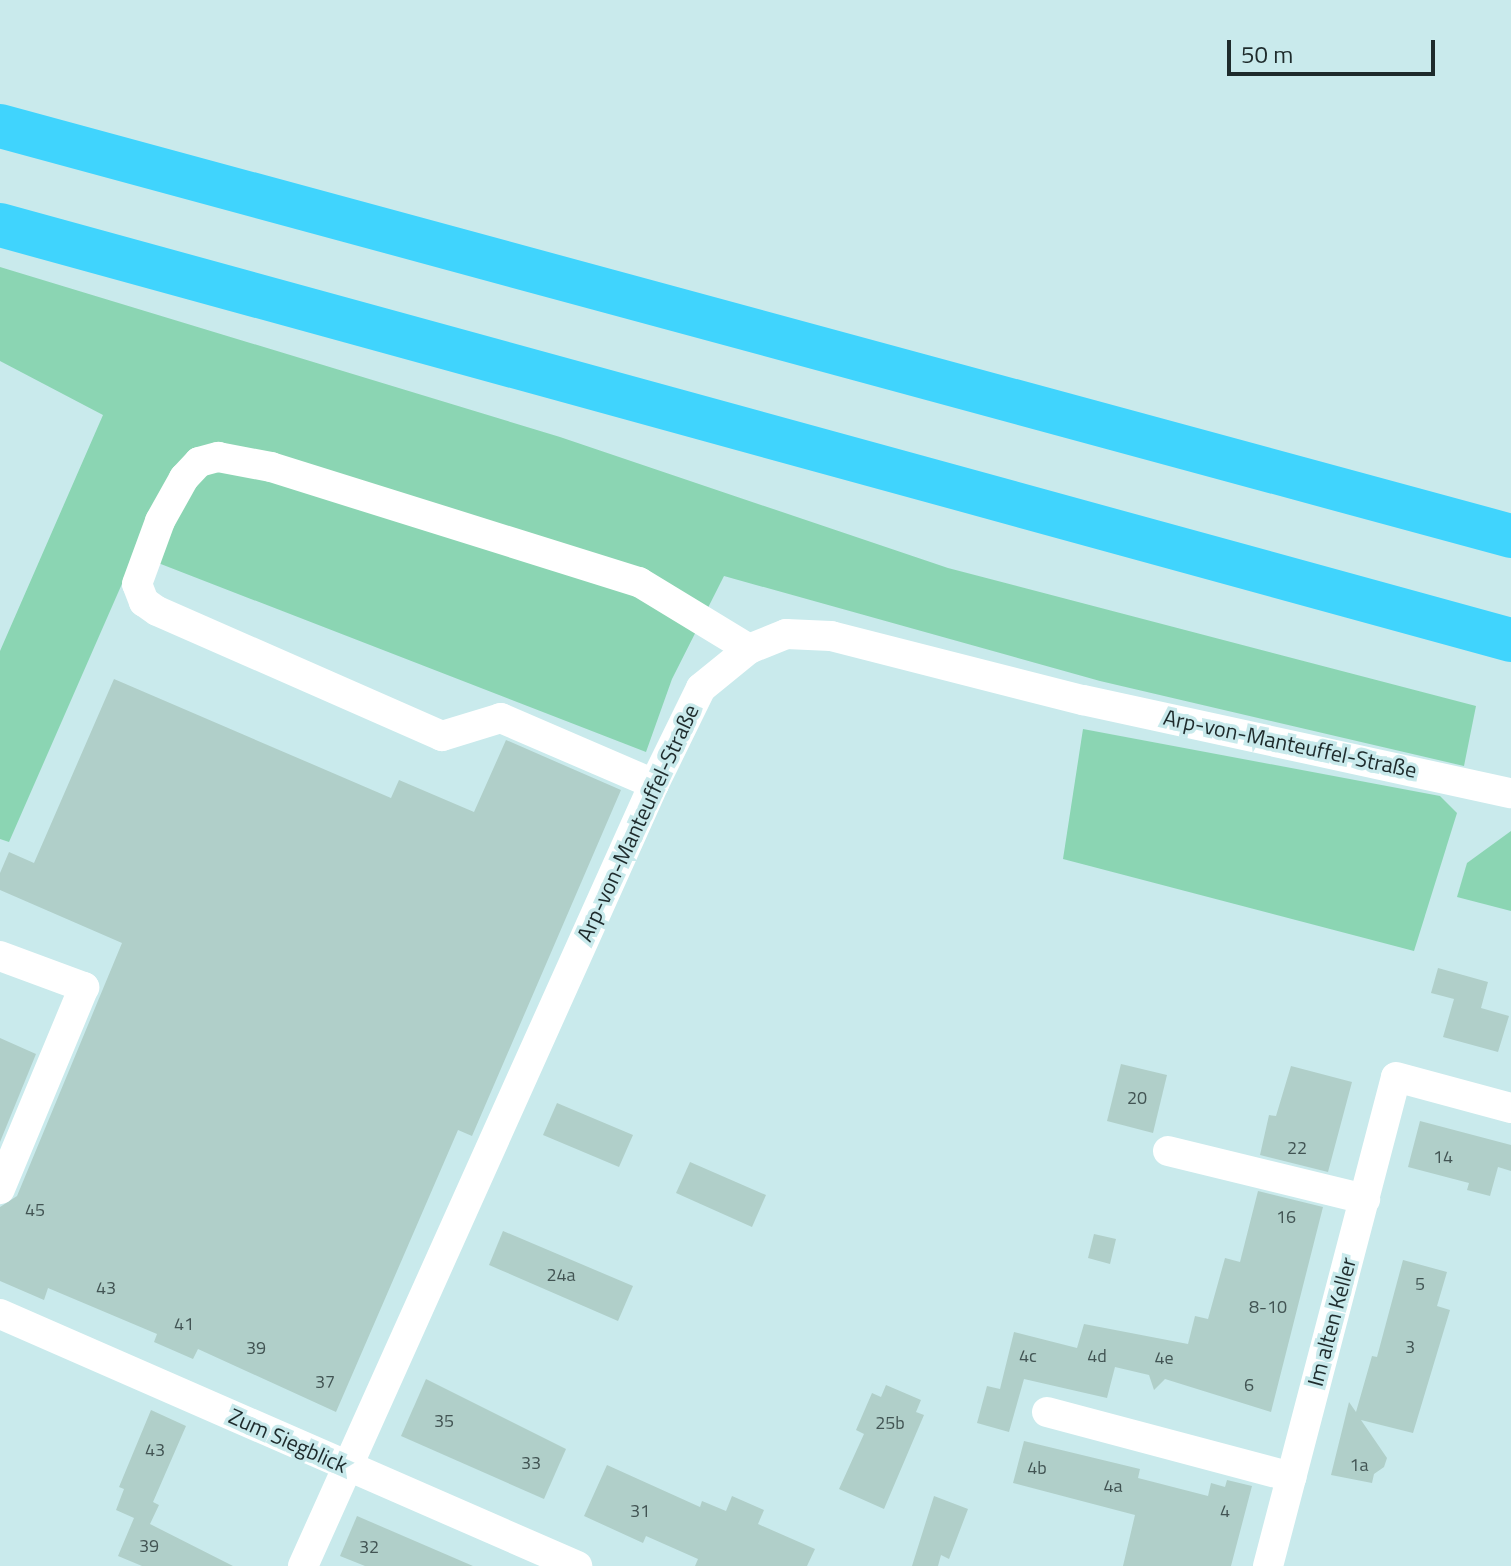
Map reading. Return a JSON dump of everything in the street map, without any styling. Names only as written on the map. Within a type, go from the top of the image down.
[{"type":"highway","points":[[0,126],[1511,536]]},
{"type":"highway","points":[[0,225],[1499,637]]},
{"type":"street","points":[[654,784],[501,718],[442,736],[157,611],[144,602],[137,584],[160,521],[184,478],[199,462],[218,457],[271,467],[639,582],[749,649]]},
{"type":"street","name":"Arp-von-Manteuffel-Straße","points":[[303,1566],[654,784],[701,688],[749,649],[786,634],[831,636],[1083,700],[1511,793]]},
{"type":"street","points":[[0,956],[84,987],[0,1189]]},
{"type":"street","name":"Im alten Keller","points":[[1268,1566],[1396,1077],[1511,1108]]},
{"type":"street","points":[[1168,1151],[1365,1199]]},
{"type":"street","name":"Zum Siegblick","points":[[0,1314],[577,1566]]},
{"type":"street","points":[[1047,1412],[1292,1477]]},
{"type":"green space","points":[[0,267],[560,437],[948,568],[1476,706],[1464,766],[1100,681],[724,576],[672,679],[646,752],[135,554],[9,842],[0,839],[0,651],[103,415],[0,361]]},
{"type":"green space","points":[[1083,729],[1440,796],[1457,813],[1414,951],[1063,859]]},
{"type":"green space","points":[[1511,831],[1511,911],[1457,897],[1467,863]]},
{"type":"building","points":[[114,679],[391,798],[399,780],[474,812],[506,740],[621,790],[472,1136],[458,1130],[336,1412],[198,1349],[193,1359],[154,1342],[157,1334],[48,1288],[44,1300],[0,1281],[0,1207],[17,1196],[122,943],[0,890],[0,873],[9,852],[34,863]]},
{"type":"building","points":[[1438,968],[1488,982],[1481,1008],[1509,1016],[1498,1052],[1443,1037],[1454,999],[1431,993]]},
{"type":"building","points":[[0,1038],[36,1054],[0,1142]]},
{"type":"building","points":[[1121,1064],[1167,1075],[1153,1133],[1107,1121]]},
{"type":"building","points":[[1291,1066],[1352,1082],[1328,1172],[1260,1155],[1269,1115],[1276,1116]]},
{"type":"building","points":[[557,1103],[633,1135],[619,1167],[543,1135]]},
{"type":"building","points":[[1420,1121],[1511,1145],[1511,1171],[1498,1167],[1490,1196],[1467,1190],[1469,1183],[1408,1167]]},
{"type":"building","points":[[690,1162],[766,1195],[752,1227],[676,1193]]},
{"type":"building","points":[[1258,1191],[1323,1207],[1271,1412],[1165,1379],[1154,1390],[1149,1375],[1115,1367],[1107,1398],[1024,1379],[1009,1432],[977,1423],[987,1386],[1000,1389],[1014,1332],[1077,1348],[1084,1324],[1188,1344],[1195,1316],[1208,1319],[1225,1258],[1240,1262]]},
{"type":"building","points":[[503,1231],[633,1286],[618,1321],[489,1265]]},
{"type":"building","points":[[1094,1234],[1116,1239],[1110,1264],[1088,1258]]},
{"type":"building","points":[[1403,1260],[1447,1272],[1437,1306],[1450,1310],[1413,1433],[1361,1420],[1387,1458],[1384,1467],[1374,1474],[1372,1483],[1331,1475],[1349,1402],[1356,1412],[1372,1356],[1377,1357]]},
{"type":"building","points":[[426,1379],[566,1449],[544,1499],[401,1436]]},
{"type":"building","points":[[886,1385],[921,1400],[916,1412],[924,1415],[884,1509],[839,1489],[864,1434],[856,1430],[872,1393],[881,1397]]},
{"type":"building","points":[[151,1410],[186,1426],[153,1502],[159,1505],[150,1524],[233,1566],[142,1566],[118,1556],[134,1518],[116,1510],[124,1489],[119,1487]]},
{"type":"building","points":[[1024,1441],[1140,1469],[1138,1478],[1208,1496],[1211,1483],[1225,1487],[1227,1480],[1252,1486],[1231,1566],[1123,1566],[1135,1515],[1013,1483]]},
{"type":"building","points":[[607,1465],[700,1507],[702,1501],[726,1511],[732,1496],[764,1510],[758,1524],[815,1549],[807,1566],[695,1566],[698,1559],[646,1536],[643,1543],[584,1516]]},
{"type":"building","points":[[934,1496],[968,1509],[949,1559],[941,1555],[938,1566],[912,1566]]},
{"type":"building","points":[[357,1516],[473,1566],[365,1566],[340,1556]]}]
